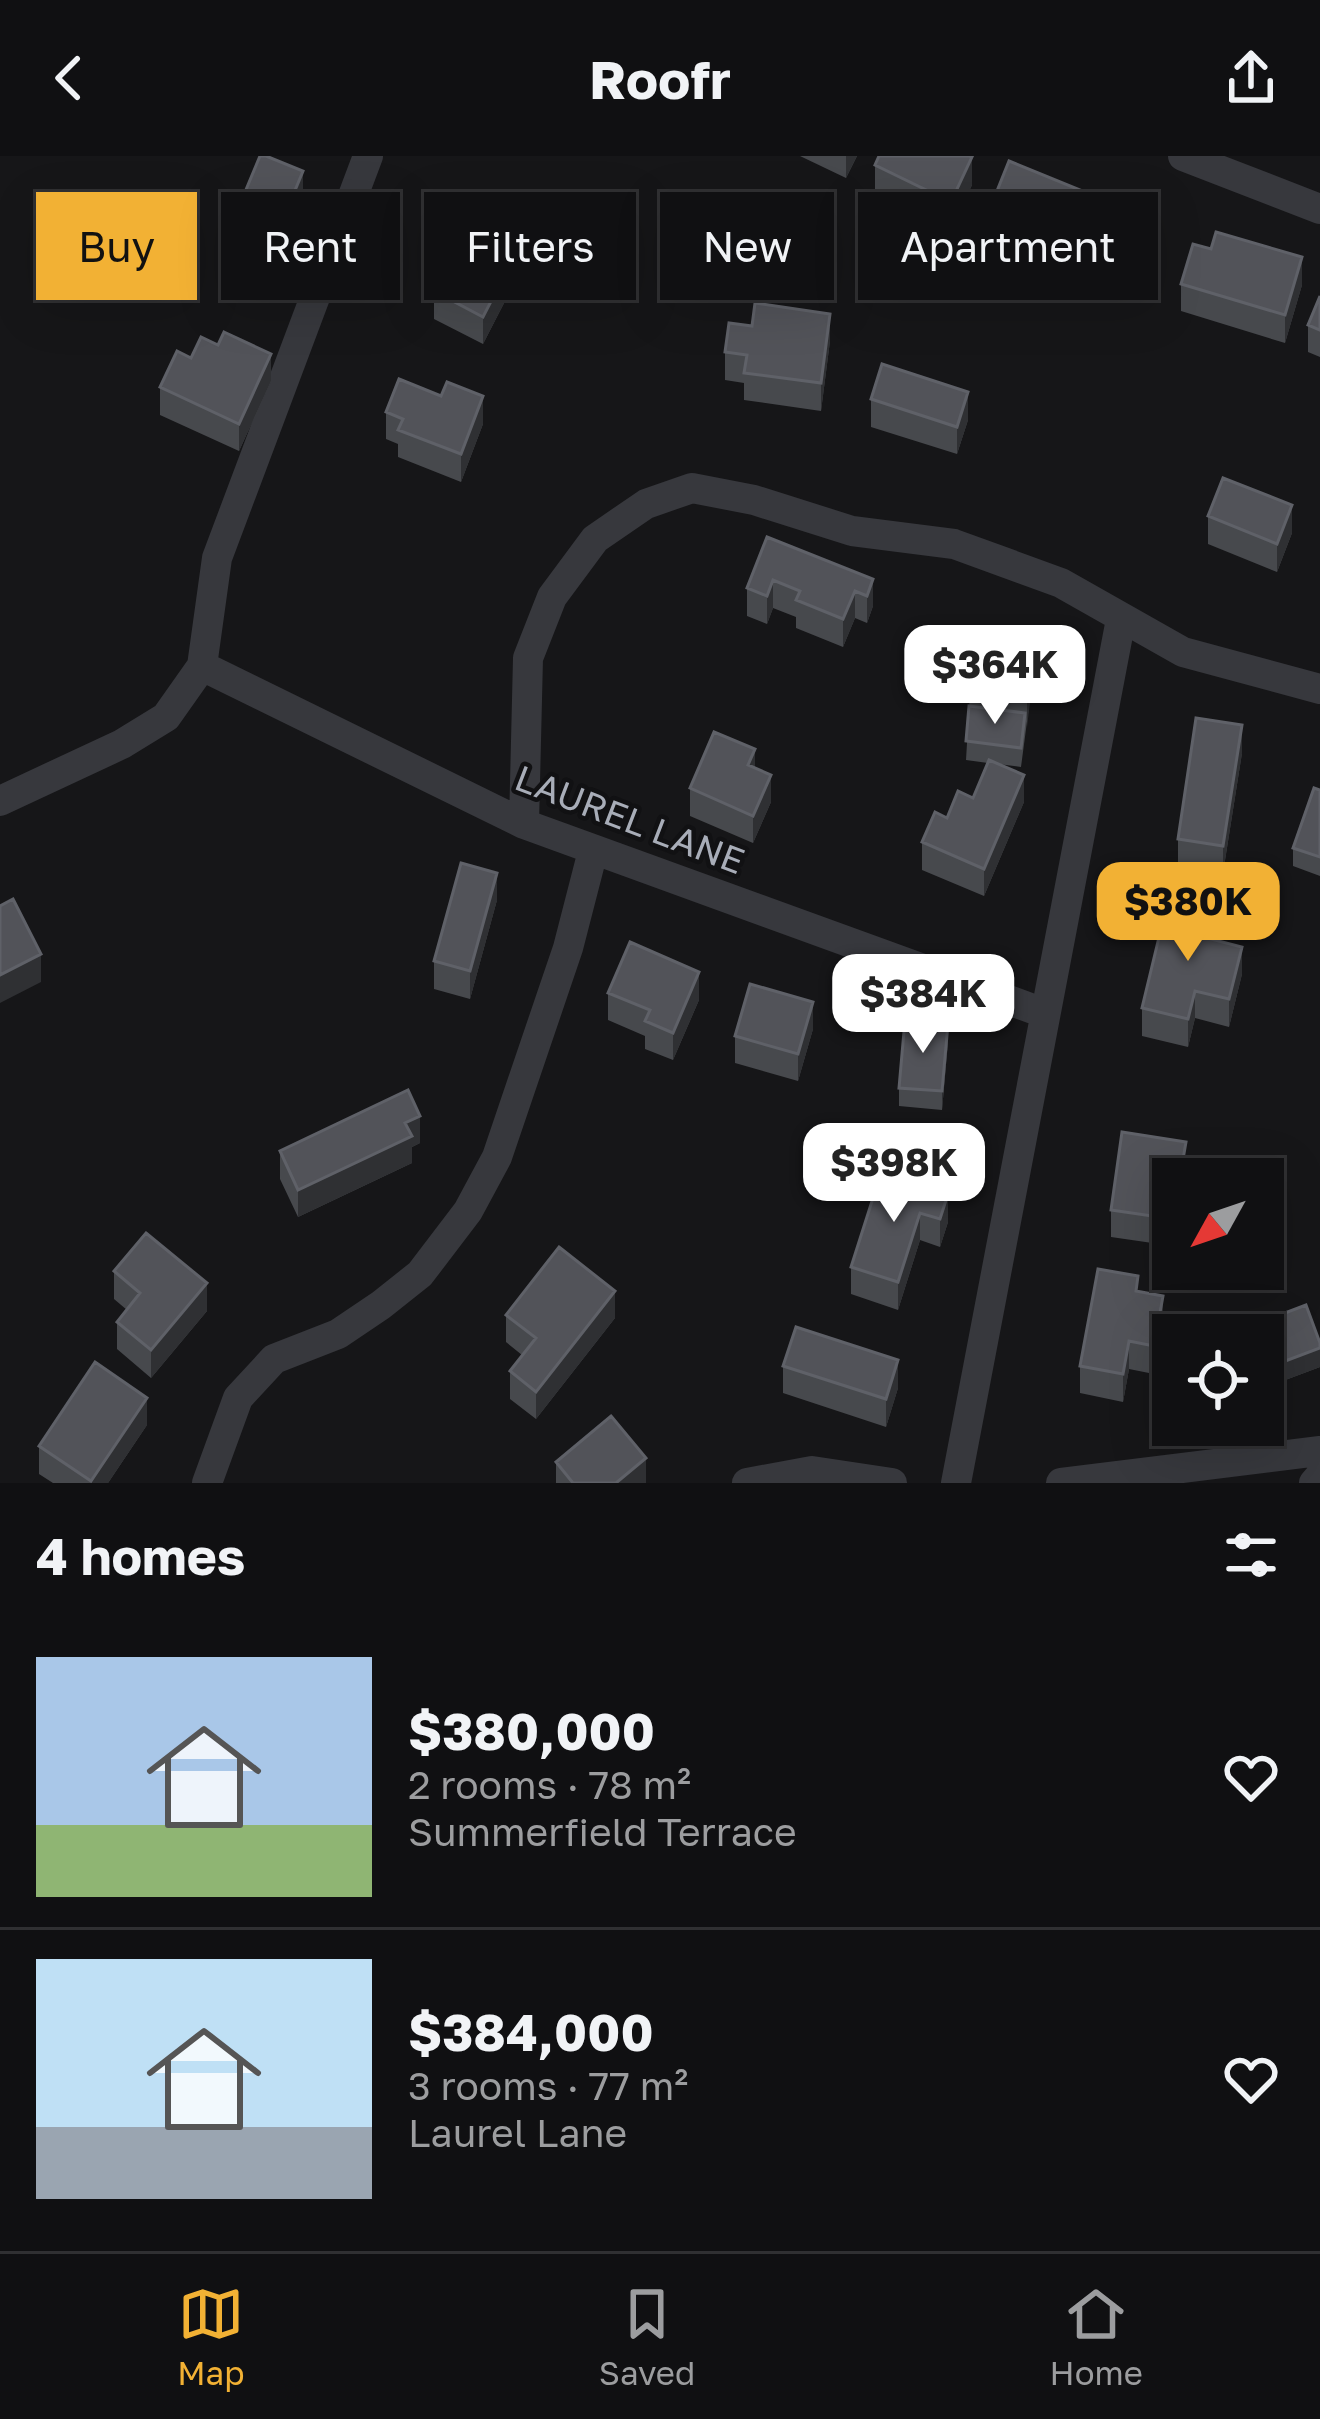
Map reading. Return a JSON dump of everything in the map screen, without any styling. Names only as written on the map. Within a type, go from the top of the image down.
[{"type":"street","points":[[0,802],[122,744],[166,717],[202,666],[217,558],[368,156]]},
{"type":"street","points":[[1183,156],[1320,209]]},
{"type":"street","points":[[524,824],[528,658],[552,597],[595,539],[646,504],[692,488],[754,500],[852,531],[954,544],[1061,583],[1183,652],[1320,689]]},
{"type":"street","points":[[956,1483],[1121,619]]},
{"type":"street","name":"LAUREL LANE","points":[[202,666],[524,824],[1045,1013]]},
{"type":"street","points":[[208,1483],[238,1398],[274,1359],[338,1334],[391,1297],[420,1274],[468,1211],[496,1157],[568,948],[593,851]]},
{"type":"street","points":[[1061,1483],[1320,1451]]},
{"type":"street","points":[[747,1483],[812,1471],[892,1483]]},
{"type":"street","points":[[1314,1483],[1320,1476]]},
{"type":"building","points":[[260,156],[303,171],[294,192],[245,192]]},
{"type":"building","points":[[879,156],[972,157],[956,192],[930,192],[875,165]]},
{"type":"building","points":[[1009,161],[1085,192],[997,192]]},
{"type":"building","points":[[1216,232],[1302,257],[1285,315],[1181,284],[1193,244],[1211,249]]},
{"type":"building","points":[[1320,296],[1320,330],[1308,325]]},
{"type":"building","points":[[451,300],[492,300],[483,317]]},
{"type":"building","points":[[755,303],[830,314],[821,383],[744,373],[747,355],[725,352],[729,323],[752,326]]},
{"type":"building","points":[[224,332],[271,354],[239,424],[160,387],[177,351],[191,358],[201,337],[218,345]]},
{"type":"building","points":[[882,364],[968,392],[957,427],[871,399]]},
{"type":"building","points":[[399,379],[441,396],[447,382],[483,396],[461,454],[398,430],[403,419],[386,412]]},
{"type":"building","points":[[1223,478],[1292,505],[1277,544],[1208,516]]},
{"type":"building","points":[[767,537],[873,579],[867,596],[855,591],[843,619],[796,600],[800,591],[773,580],[767,596],[747,588]]},
{"type":"building","points":[[994,628],[1035,633],[1027,699],[970,692],[974,656],[990,658]]},
{"type":"building","points":[[969,706],[1025,713],[1021,748],[966,741]]},
{"type":"building","points":[[1196,718],[1242,725],[1223,846],[1178,839]]},
{"type":"building","points":[[714,732],[755,749],[748,765],[771,775],[753,816],[690,788]]},
{"type":"building","points":[[989,760],[1024,775],[984,869],[922,842],[935,812],[947,818],[958,791],[973,798]]},
{"type":"building","points":[[1314,788],[1320,790],[1320,857],[1293,848]]},
{"type":"building","points":[[461,863],[497,873],[470,971],[434,961]]},
{"type":"building","points":[[13,899],[41,954],[0,975],[0,906]]},
{"type":"building","points":[[1167,904],[1208,915],[1203,937],[1242,947],[1229,999],[1195,991],[1188,1019],[1142,1008]]},
{"type":"building","points":[[630,942],[699,972],[673,1033],[645,1021],[650,1010],[608,993]]},
{"type":"building","points":[[750,984],[813,1002],[798,1054],[735,1036]]},
{"type":"building","points":[[905,1020],[948,1024],[942,1091],[899,1088]]},
{"type":"building","points":[[408,1090],[420,1116],[405,1123],[412,1136],[298,1190],[280,1151]]},
{"type":"building","points":[[1122,1132],[1186,1142],[1183,1158],[1152,1158],[1152,1216],[1111,1210]]},
{"type":"building","points":[[881,1173],[948,1194],[940,1219],[920,1213],[898,1282],[851,1267]]},
{"type":"building","points":[[146,1233],[207,1283],[151,1350],[117,1322],[140,1293],[114,1271]]},
{"type":"building","points":[[559,1247],[615,1291],[536,1392],[510,1371],[536,1338],[506,1315]]},
{"type":"building","points":[[1098,1269],[1138,1276],[1136,1291],[1163,1296],[1160,1314],[1152,1314],[1152,1346],[1129,1341],[1123,1374],[1080,1366]]},
{"type":"building","points":[[1306,1305],[1320,1348],[1284,1362],[1282,1314]]},
{"type":"building","points":[[796,1327],[898,1360],[886,1399],[783,1366]]},
{"type":"building","points":[[95,1362],[147,1398],[91,1481],[39,1446]]},
{"type":"building","points":[[611,1416],[646,1458],[616,1483],[573,1483],[556,1462]]}]
